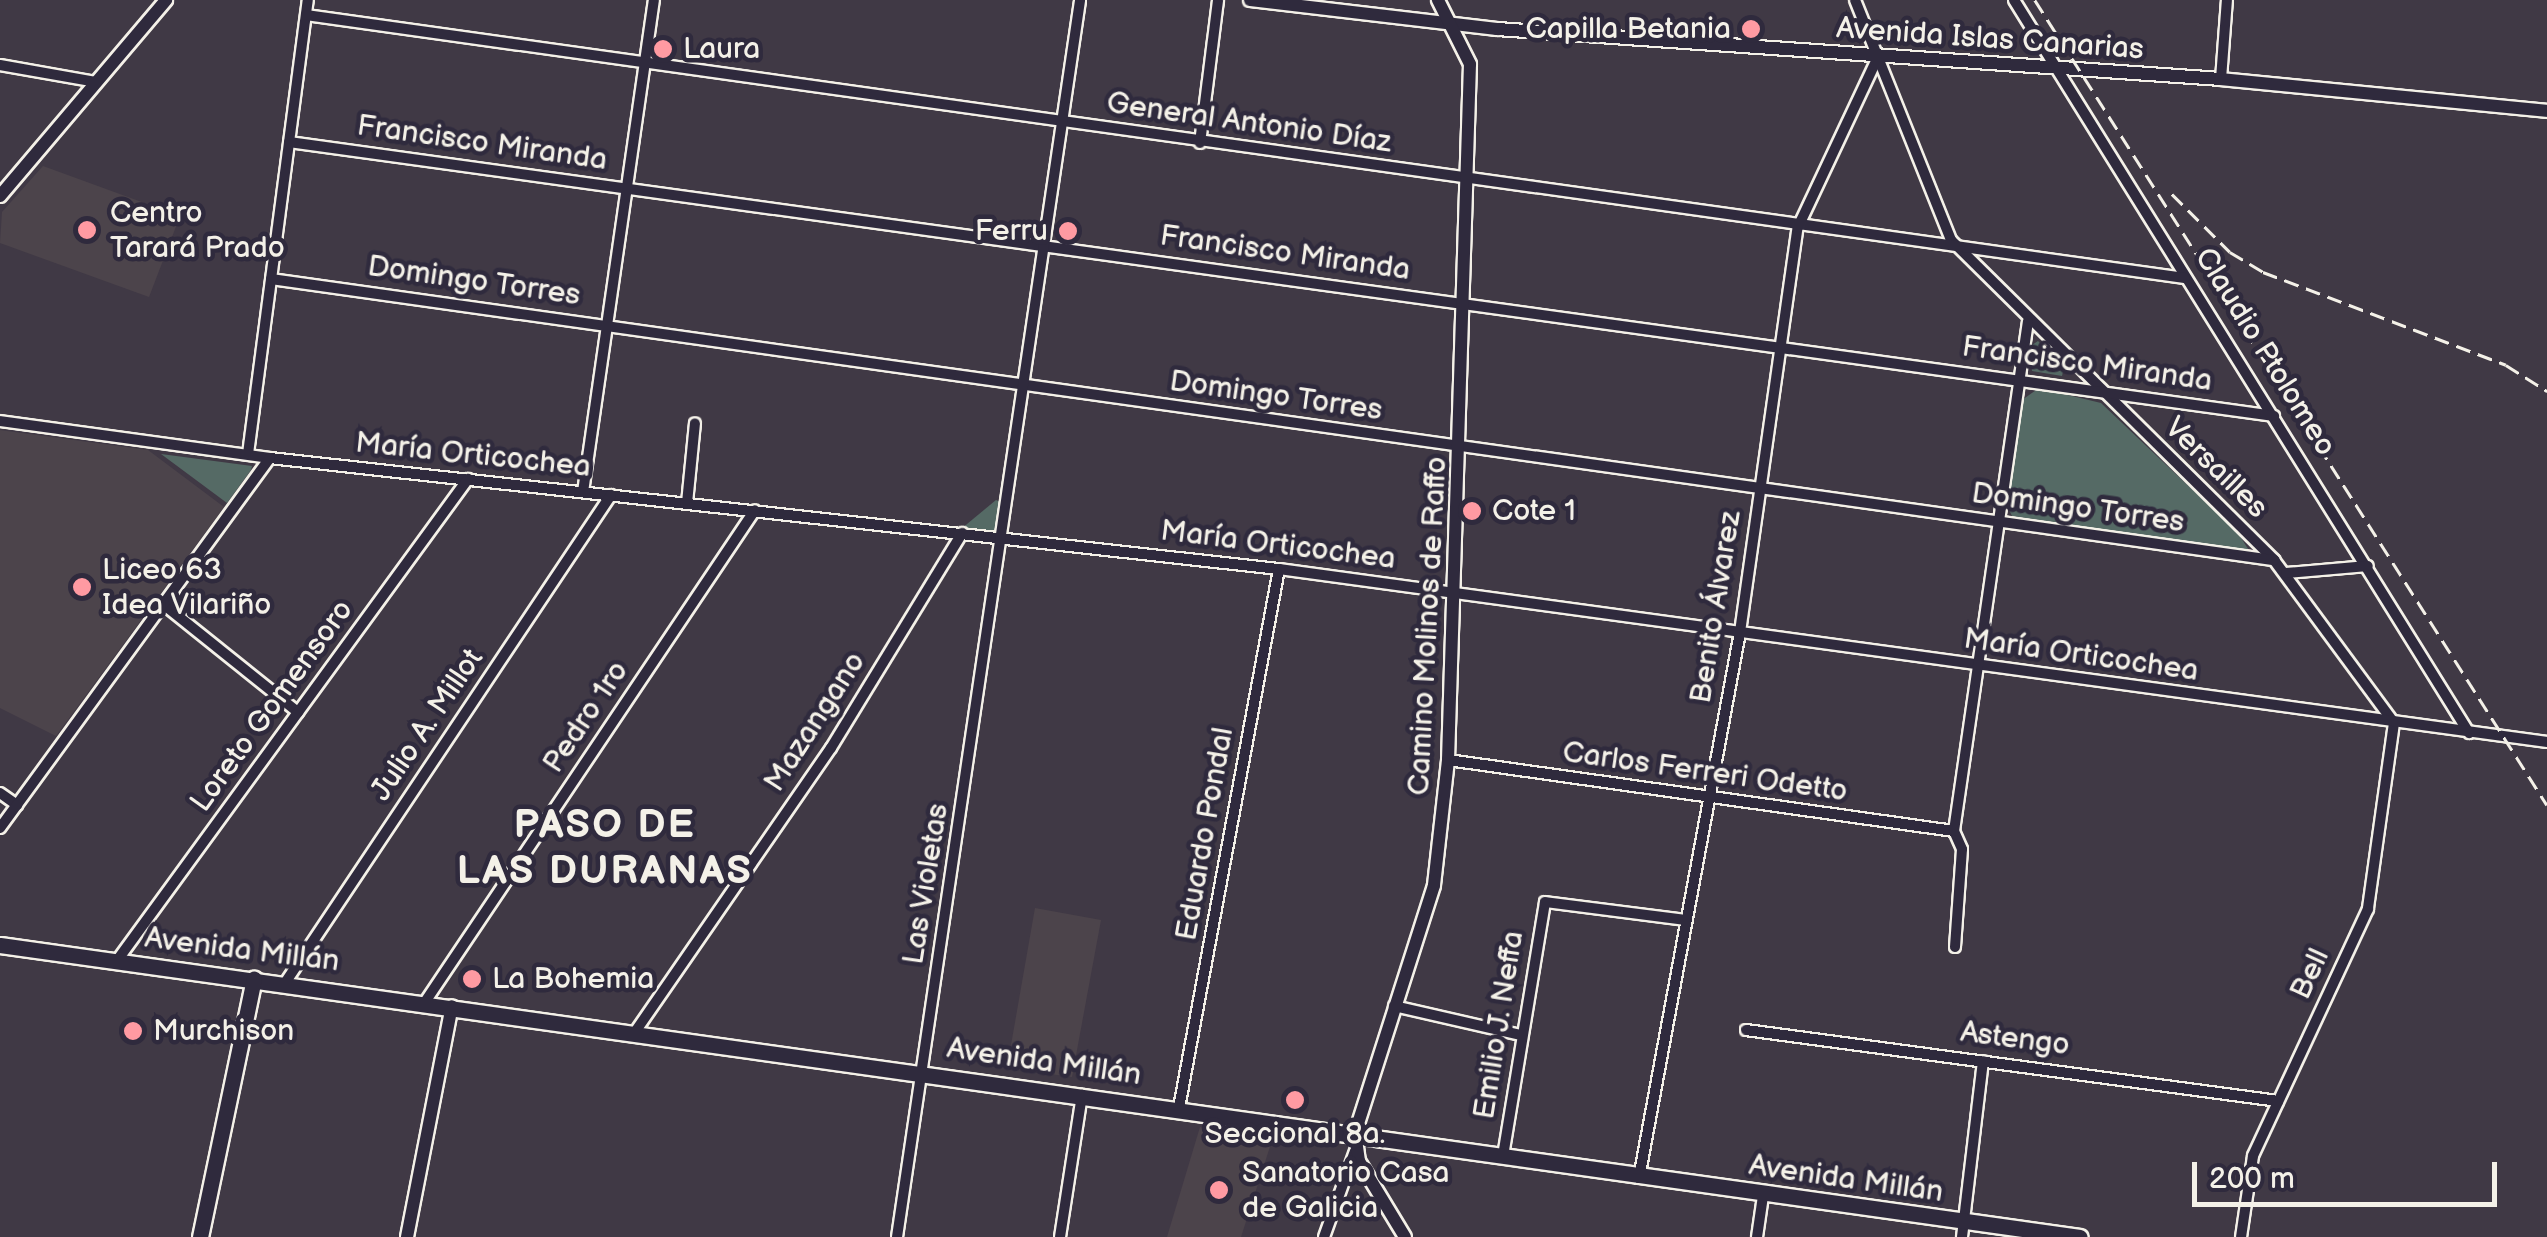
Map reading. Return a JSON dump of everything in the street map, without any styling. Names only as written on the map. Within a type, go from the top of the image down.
[{"type":"main road","name":"Avenida Millán","points":[[0,945],[1355,1133],[1963,1230],[2080,1237]]},
{"type":"main road","points":[[200,1237],[254,979]]},
{"type":"street","points":[[0,196],[166,0]]},
{"type":"street","points":[[248,454],[308,0]]},
{"type":"street","points":[[583,492],[654,0]]},
{"type":"street","points":[[1005,538],[1080,0]]},
{"type":"street","points":[[1200,143],[1218,0]]},
{"type":"street","name":"Avenida Islas Canarias","points":[[1250,0],[1454,24],[2221,79],[2547,111]]},
{"type":"street","name":"Camino Molinos de Raffo","points":[[1355,1151],[1355,1133],[1440,856],[1448,760],[1462,448],[1470,64],[1454,24],[1438,0]]},
{"type":"street","name":"Versailles","points":[[1855,0],[1941,220],[1960,250],[2274,560],[2394,723]]},
{"type":"street","name":"Claudio Ptolomeo","points":[[2014,0],[2353,541],[2468,733]]},
{"type":"street","points":[[2221,79],[2228,0]]},
{"type":"street","name":"General Antonio Díaz","points":[[306,15],[1960,250],[2185,278]]},
{"type":"street","name":"Benito Álvarez","points":[[1639,1178],[1740,632],[1798,227],[1878,57]]},
{"type":"street","points":[[0,65],[96,82]]},
{"type":"street","name":"Francisco Miranda","points":[[289,142],[1046,242],[1466,305],[2274,416]]},
{"type":"street","name":"Domingo Torres","points":[[271,279],[2274,560]]},
{"type":"street","points":[[1955,947],[1962,849],[1954,832],[2028,321]]},
{"type":"street","name":"María Orticochea","points":[[0,420],[270,458],[1279,569],[2547,742]]},
{"type":"street","points":[[686,503],[695,422]]},
{"type":"street","points":[[0,828],[270,458]]},
{"type":"street","name":"Loreto Gomensoro","points":[[116,962],[468,479]]},
{"type":"street","name":"Julio A. Millot","points":[[285,983],[611,495]]},
{"type":"street","name":"Pedro 1ro","points":[[425,1002],[754,510]]},
{"type":"street","name":"Mazangano","points":[[634,1032],[831,748],[962,533]]},
{"type":"street","name":"Las Violetas","points":[[897,1237],[1005,538]]},
{"type":"street","points":[[2340,565],[2353,541]]},
{"type":"street","points":[[2286,574],[2340,565],[2368,566]]},
{"type":"street","name":"Eduardo Pondal","points":[[1179,1108],[1279,569]]},
{"type":"street","points":[[163,604],[298,712]]},
{"type":"street","name":"Bell","points":[[2240,1237],[2250,1166],[2368,909],[2394,723]]},
{"type":"street","name":"Carlos Ferreri Odetto","points":[[1448,760],[1954,832]]},
{"type":"street","points":[[0,792],[17,805]]},
{"type":"street","name":"Emilio J. Neffa","points":[[1504,1156],[1545,902],[1685,920]]},
{"type":"street","points":[[407,1237],[452,1006]]},
{"type":"street","points":[[1394,1006],[1521,1036]]},
{"type":"street","name":"Astengo","points":[[1746,1030],[2278,1101]]},
{"type":"street","points":[[1963,1230],[1984,1061]]},
{"type":"street","points":[[1060,1237],[1082,1094]]},
{"type":"street","points":[[1324,1237],[1355,1151]]},
{"type":"street","points":[[1355,1151],[1405,1237]]},
{"type":"street","points":[[1758,1237],[1763,1196]]},
{"type":"shaded area","name":"Centro Tarará Prado","points":[[43,166],[180,216],[149,297],[0,243],[2,212]]},
{"type":"shaded area","points":[[0,430],[148,450],[224,507],[56,736],[0,708]]},
{"type":"shaded area","points":[[1035,908],[1101,920],[1072,1077],[1007,1068]]},
{"type":"shaded area","name":"Sanatorio Casa de Galicia","points":[[1200,1127],[1273,1137],[1241,1237],[1167,1237]]},
{"type":"green space","points":[[2038,341],[2064,367],[2062,376],[2032,371],[2029,347]]},
{"type":"green space","points":[[2039,388],[2101,403],[2238,533],[2250,552],[2012,516],[2006,504],[2022,400]]},
{"type":"green space","points":[[161,454],[252,466],[227,503]]},
{"type":"green space","points":[[996,500],[1005,504],[999,531],[961,529]]},
{"type":"railway","points":[[2035,0],[2547,805]]},
{"type":"railway","points":[[2172,194],[2230,252],[2263,272],[2506,365],[2547,391]]},
{"type":"place","name":"Capilla Betania","points":[[1751,29]]},
{"type":"place","name":"Laura","points":[[663,49]]},
{"type":"place","name":"Centro Tarará Prado","points":[[87,230]]},
{"type":"place","name":"Ferru","points":[[1068,231]]},
{"type":"place","name":"Cote 1","points":[[1472,511]]},
{"type":"place","name":"Liceo 63 Idea Vilariño","points":[[82,587]]},
{"type":"place","name":"La Bohemia","points":[[472,979]]},
{"type":"place","name":"Murchison","points":[[133,1031]]},
{"type":"place","name":"Seccional 8a.","points":[[1295,1100]]},
{"type":"place","name":"Sanatorio Casa de Galicia","points":[[1219,1190]]},
{"type":"district","name":"PASO DE LAS DURANAS","points":[[605,848]]}]
